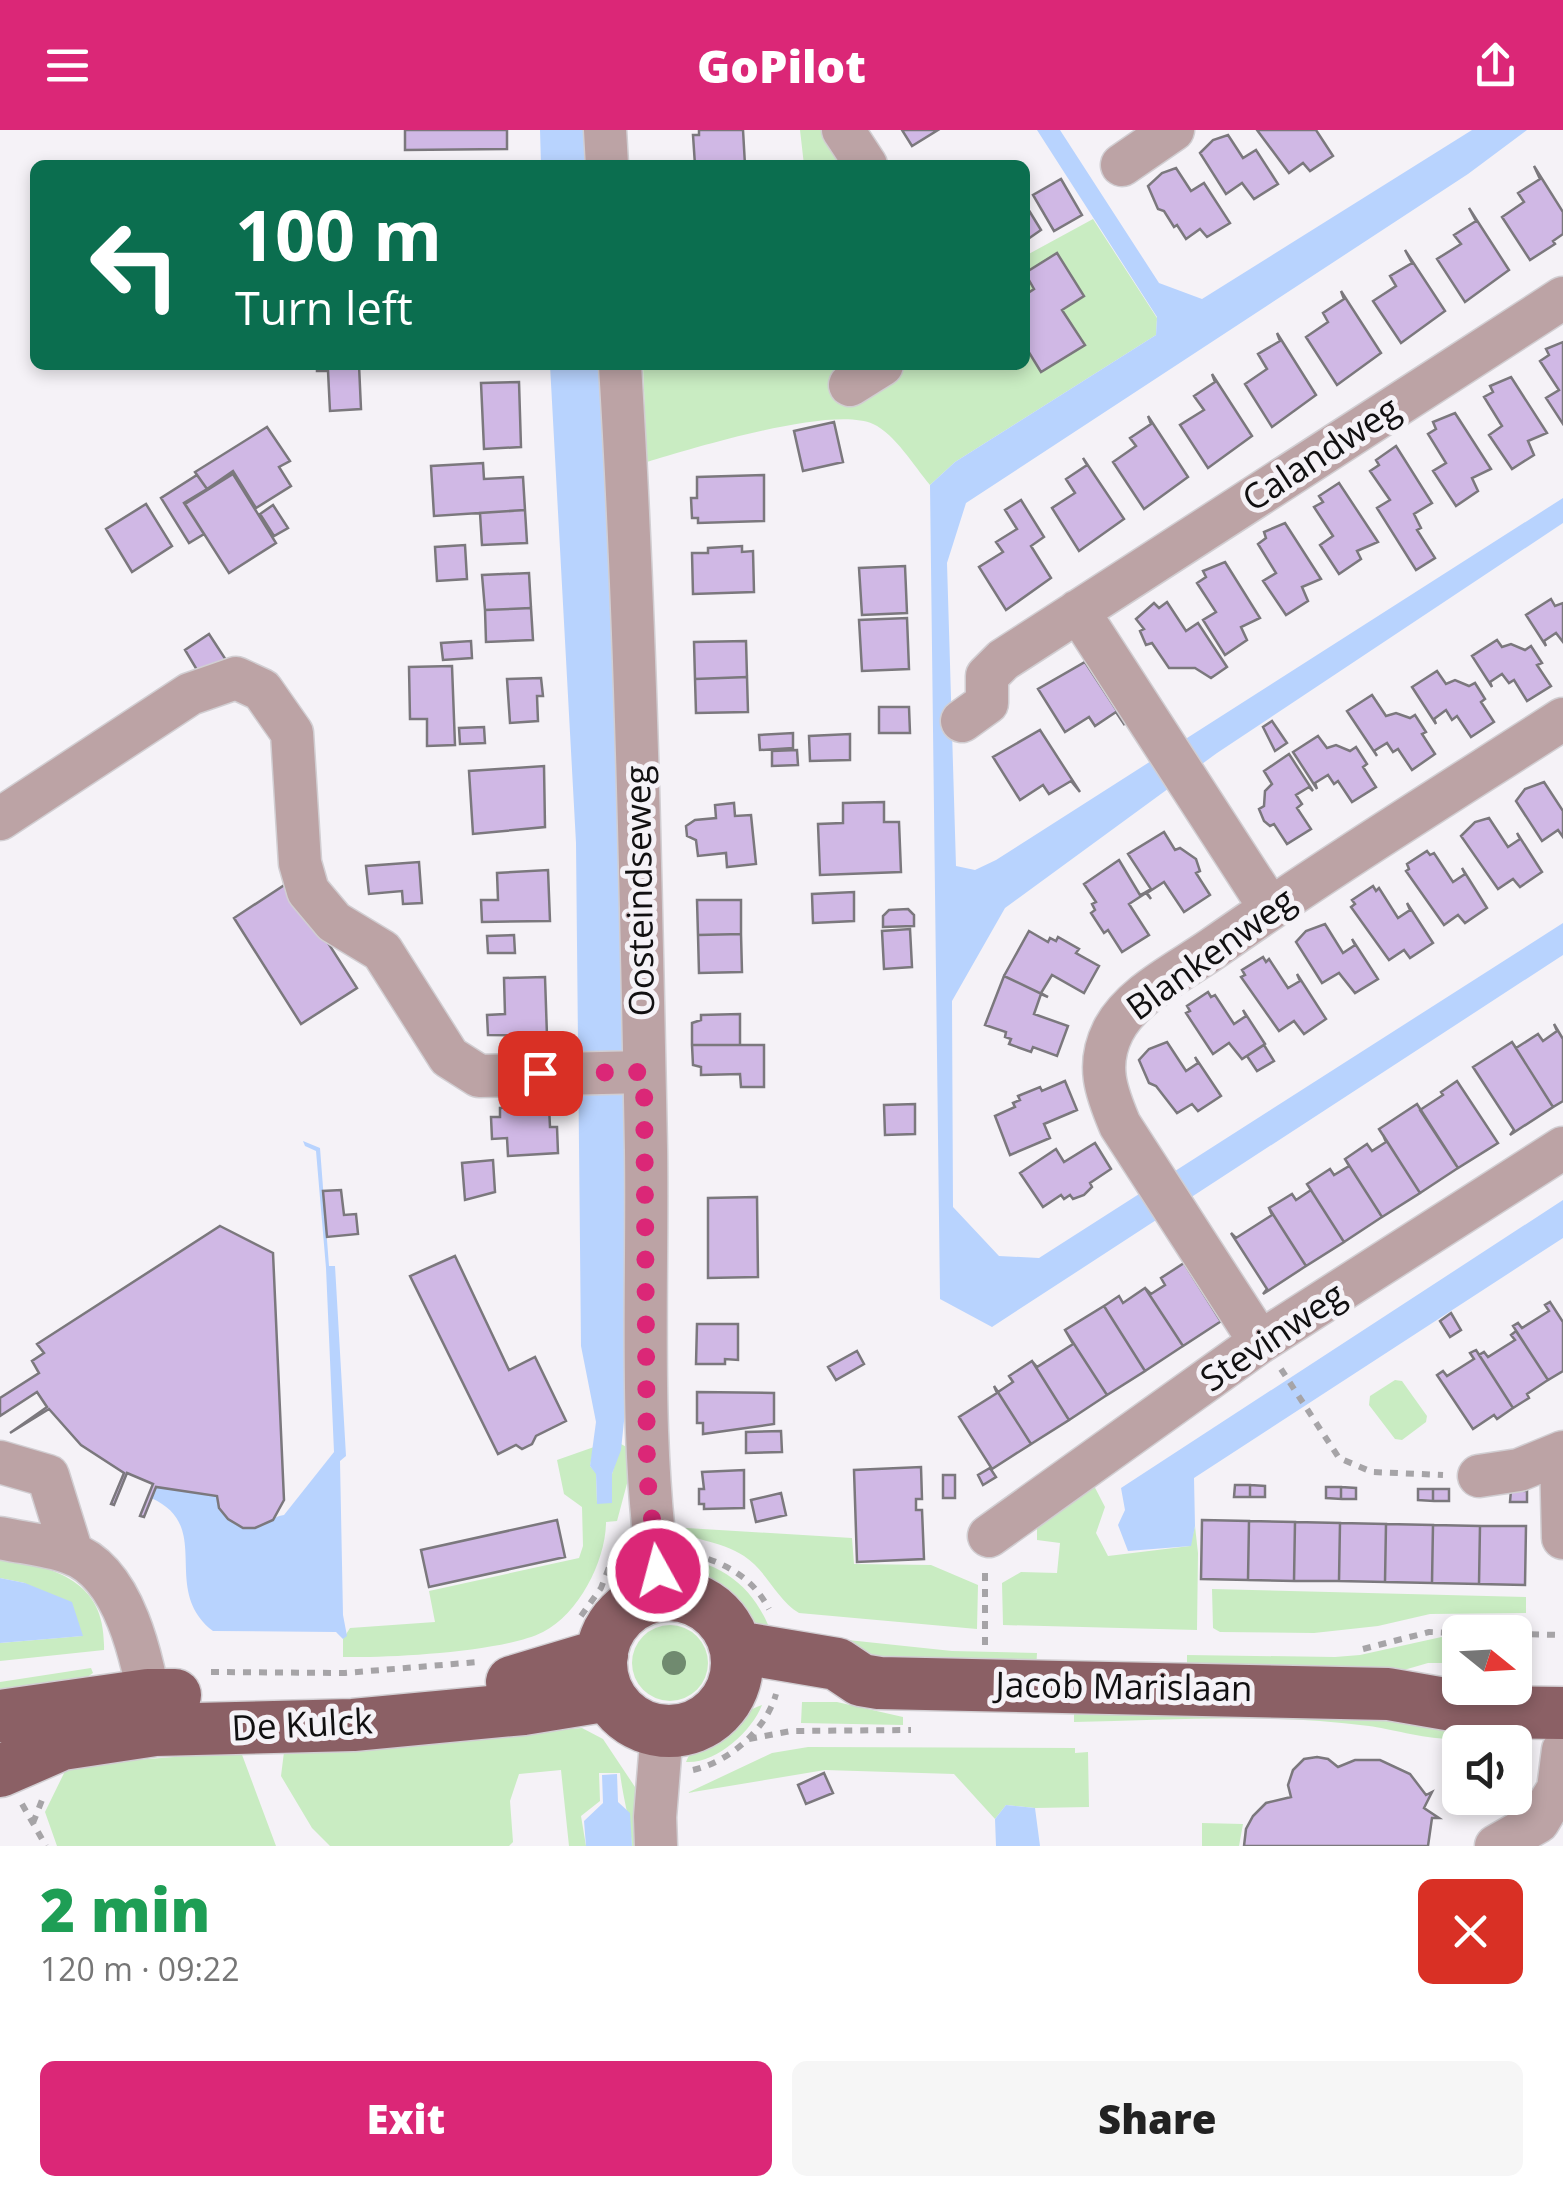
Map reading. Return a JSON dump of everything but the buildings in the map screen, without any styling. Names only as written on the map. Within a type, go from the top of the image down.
[{"type":"main road","points":[[690,1598],[724,1622],[734,1669],[710,1718],[695,1726],[662,1731],[626,1715],[594,1659],[612,1627],[648,1600],[690,1598]]},
{"type":"main road","name":"De Kulck","points":[[0,1716],[152,1712],[353,1726],[523,1709],[594,1659]]},
{"type":"main road","name":"Jacob Marislaan","points":[[734,1669],[837,1664],[861,1680],[1388,1694],[1492,1712],[1563,1713]]},
{"type":"main road","points":[[1532,1678],[1563,1678]]},
{"type":"main road","name":"Jacob Marislaan","points":[[1388,1694],[1442,1685]]},
{"type":"main road","name":"De Kulck","points":[[0,1771],[152,1712]]},
{"type":"street","points":[[605,130],[607,160]]},
{"type":"street","points":[[843,130],[863,160]]},
{"type":"street","points":[[1122,165],[1173,130]]},
{"type":"street","name":"Calandweg","points":[[962,721],[987,703],[987,676],[1003,660],[1563,298]]},
{"type":"street","name":"Oosteindseweg","points":[[620,370],[634,643],[648,1600]]},
{"type":"street","points":[[1078,611],[1270,908]]},
{"type":"street","points":[[0,820],[190,694],[236,678],[262,690],[292,734],[300,864],[308,891],[334,922],[382,951],[449,1057],[479,1076],[638,1072]]},
{"type":"street","name":"Blankenweg","points":[[1268,1353],[1120,1125],[1105,1090],[1102,1058],[1114,1028],[1135,1003],[1270,908],[1563,719]]},
{"type":"street","name":"Stevinweg","points":[[990,1536],[1268,1353],[1563,1148]]},
{"type":"street","points":[[1479,1476],[1519,1470],[1562,1453],[1563,1538]]},
{"type":"street","points":[[0,1462],[48,1476],[72,1553]]},
{"type":"street","name":"Oosteindseweg","points":[[647,1476],[630,1511],[629,1550],[648,1600]]},
{"type":"street","points":[[0,1538],[72,1553],[92,1565],[124,1608],[144,1662],[152,1712]]},
{"type":"street","points":[[656,1846],[662,1731]]},
{"type":"street","points":[[1496,1846],[1538,1822],[1558,1790],[1563,1750]]},
{"type":"path","points":[[1268,1353],[1339,1458],[1372,1472],[1479,1476]]},
{"type":"path","points":[[594,1659],[601,1588],[614,1557],[629,1550]]},
{"type":"path","points":[[984,1587],[984,1645]]},
{"type":"path","points":[[1532,1634],[1563,1634]]},
{"type":"path","name":"De Kulck","points":[[305,1673],[484,1661]]},
{"type":"path","points":[[34,1823],[46,1846]]},
{"type":"green space","points":[[800,130],[832,130],[853,160],[803,160]]},
{"type":"green space","points":[[1093,219],[1157,318],[1156,335],[955,462],[930,485],[889,435],[873,424],[854,420],[796,424],[647,462],[643,370],[1030,370],[1030,253]]},
{"type":"green space","points":[[1395,1380],[1402,1381],[1427,1416],[1426,1422],[1402,1440],[1395,1439],[1369,1405],[1370,1396]]},
{"type":"green space","points":[[621,1444],[632,1450],[633,1461],[617,1521],[606,1522],[596,1569],[579,1599],[556,1624],[525,1639],[475,1649],[343,1657],[343,1639],[350,1628],[435,1622],[429,1591],[579,1558],[583,1546],[582,1507],[564,1494],[557,1460],[594,1447],[590,1466],[596,1473],[597,1503],[612,1503],[612,1474]]},
{"type":"green space","points":[[1090,1478],[1105,1507],[1096,1533],[1108,1556],[1190,1546],[1195,1526],[1197,1630],[1003,1625],[1002,1583],[1021,1572],[1057,1573],[1060,1543],[1037,1540],[1037,1522]]},
{"type":"green space","points":[[670,1527],[852,1538],[854,1564],[931,1565],[978,1585],[977,1629],[799,1613],[744,1556]]},
{"type":"green space","points":[[671,1555],[706,1564],[735,1580],[757,1605],[773,1638],[744,1622],[727,1599],[671,1561]]},
{"type":"green space","points":[[0,1556],[59,1573],[87,1593],[97,1608],[104,1650],[0,1661],[0,1643],[82,1636],[25,1583],[0,1578]]},
{"type":"green space","points":[[1212,1589],[1526,1597],[1526,1613],[1430,1614],[1378,1626],[1314,1633],[1220,1632],[1213,1628]]},
{"type":"green space","points":[[670,1625],[697,1636],[708,1663],[697,1690],[670,1701],[643,1690],[632,1663],[643,1636]]},
{"type":"green space","points":[[810,1636],[952,1651],[1037,1653],[1036,1671],[909,1667]]},
{"type":"green space","points":[[1442,1637],[1442,1663],[1397,1672],[1187,1672],[1187,1655],[1360,1655]]},
{"type":"green space","points":[[91,1668],[93,1673],[80,1682],[0,1701],[0,1682]]},
{"type":"green space","points":[[802,1702],[837,1702],[903,1717],[903,1725],[801,1723]]},
{"type":"green space","points":[[1074,1703],[1331,1706],[1442,1726],[1442,1738],[1369,1726],[1259,1718],[1074,1722]]},
{"type":"green space","points":[[762,1705],[732,1744],[709,1758],[686,1762],[708,1736]]},
{"type":"green space","points":[[582,1728],[603,1739],[639,1793],[641,1846],[632,1846],[620,1773],[599,1773],[600,1801],[581,1816],[586,1846],[569,1846],[561,1770],[519,1774],[510,1801],[513,1842],[509,1846],[330,1846],[312,1828],[281,1776],[284,1752]]},
{"type":"green space","points":[[808,1747],[1075,1748],[1075,1753],[1088,1752],[1089,1807],[1006,1805],[995,1819],[954,1774],[825,1770],[687,1793],[772,1753]]},
{"type":"green space","points":[[241,1752],[276,1846],[57,1846],[45,1812],[68,1765]]},
{"type":"green space","points":[[1202,1823],[1243,1824],[1239,1846],[1202,1846]]},
{"type":"water","points":[[540,130],[588,130],[589,160],[541,160]]},
{"type":"water","points":[[1037,130],[1060,130],[1159,283],[1202,299],[1472,130],[1527,130],[1468,174],[966,503],[947,563],[956,866],[975,870],[996,860],[1563,498],[1563,523],[1217,753],[1005,908],[952,1001],[953,1207],[999,1256],[1039,1258],[1563,923],[1563,955],[992,1327],[940,1299],[930,485],[955,462],[1156,335],[1157,317]]},
{"type":"water","points":[[550,370],[602,370],[615,581],[631,1354],[621,1450],[612,1474],[612,1503],[597,1504],[596,1474],[590,1466],[596,1422],[581,1346],[576,843]]},
{"type":"water","points":[[303,1141],[320,1148],[329,1266],[335,1266],[346,1456],[340,1461],[343,1615],[347,1636],[343,1639],[336,1632],[213,1631],[197,1614],[190,1596],[180,1525],[170,1510],[151,1498],[155,1486],[217,1495],[232,1522],[245,1528],[261,1526],[284,1515],[334,1452],[316,1151]]},
{"type":"water","points":[[1563,1200],[1563,1238],[1194,1478],[1195,1526],[1191,1546],[1128,1551],[1118,1525],[1125,1510],[1121,1488]]},
{"type":"water","points":[[0,1578],[25,1583],[72,1602],[83,1636],[0,1643]]},
{"type":"water","points":[[617,1774],[618,1802],[630,1813],[632,1846],[586,1846],[584,1821],[603,1803],[602,1775]]},
{"type":"water","points":[[1006,1805],[1035,1808],[1040,1846],[996,1846],[995,1819]]},
{"type":"route","points":[[540,1073],[644,1072],[647,1476],[658,1571]]}]
